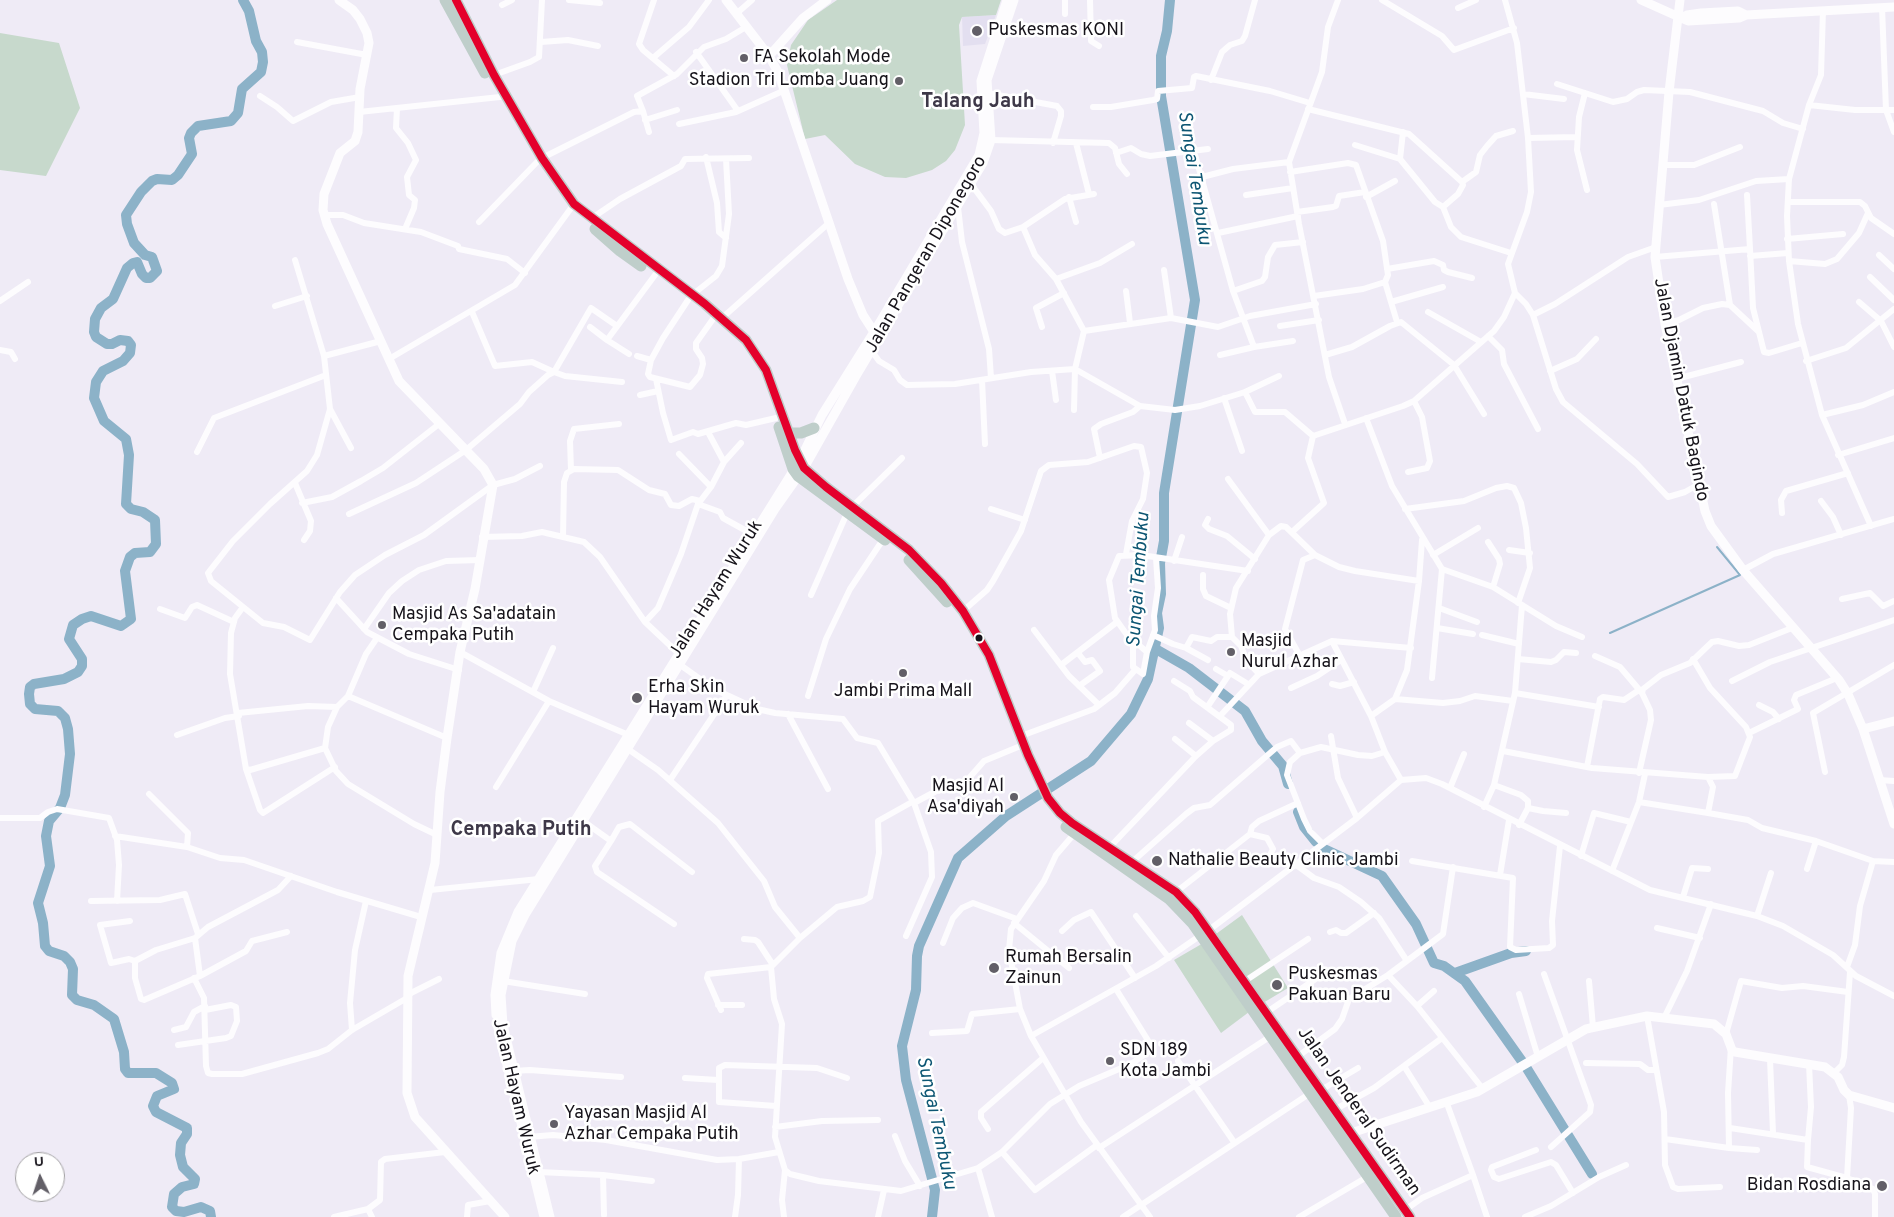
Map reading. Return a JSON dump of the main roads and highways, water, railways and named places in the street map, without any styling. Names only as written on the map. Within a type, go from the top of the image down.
[{"type":"highway","points":[[445,0],[500,97],[571,207],[620,251],[690,297]]},
{"type":"highway","points":[[456,0],[540,160]]},
{"type":"highway","points":[[571,207],[592,218],[746,340],[760,358],[789,433],[799,468]]},
{"type":"highway","points":[[718,319],[755,362],[776,418],[799,468]]},
{"type":"highway","points":[[789,433],[801,433],[814,428]]},
{"type":"highway","name":"Jalan Jenderal Sudirman","points":[[799,468],[907,557],[963,611],[989,655],[1019,741]]},
{"type":"highway","name":"Jalan Jenderal Sudirman","points":[[850,510],[909,550],[938,586],[959,617],[982,658],[1037,786],[1054,817],[1074,834],[1109,848],[1176,892],[1245,987],[1267,1012],[1298,1057],[1315,1092],[1367,1177],[1390,1199],[1403,1215]]},
{"type":"highway","name":"Jalan Jenderal Sudirman","points":[[1044,800],[1090,840],[1169,899],[1205,933]]},
{"type":"highway","name":"Jalan Jenderal Sudirman","points":[[1245,987],[1271,1036],[1315,1092],[1334,1110],[1351,1133],[1390,1199]]},
{"type":"main road","points":[[339,0],[353,10],[360,19],[367,33],[368,55],[360,97],[357,136],[340,153],[324,194],[324,215],[352,282],[399,381],[466,450],[487,474],[492,486],[482,537],[480,560],[460,652],[459,670],[447,738],[436,863],[410,963],[407,996],[407,1093],[409,1104],[415,1117],[505,1217]]},
{"type":"main road","points":[[726,0],[769,56],[778,72],[853,291],[874,332]]},
{"type":"main road","points":[[769,56],[803,18],[827,0]]},
{"type":"main road","name":"Jalan Pangeran Diponegoro","points":[[799,468],[814,428],[933,240],[958,206],[986,158],[991,140],[987,93],[990,68],[1007,0]]},
{"type":"main road","name":"Jalan Pangeran Diponegoro","points":[[799,468],[871,350],[979,155],[984,133],[981,81],[1014,0]]},
{"type":"main road","points":[[1641,0],[1688,22],[1729,19],[1746,15],[1894,7]]},
{"type":"main road","name":"Jalan Djamin Datuk Bagindo","points":[[1680,0],[1669,92],[1656,257],[1664,324],[1705,511],[1711,526],[1743,570],[1837,678],[1848,694],[1863,728],[1879,780],[1889,798],[1894,824]]},
{"type":"main road","name":"Jalan Hayam Wuruk","points":[[632,736],[678,653],[752,534],[799,468]]},
{"type":"main road","name":"Jalan Hayam Wuruk","points":[[550,1217],[540,1172],[527,1137],[497,1026],[495,994],[506,938],[518,912],[679,664],[799,468]]},
{"type":"main road","points":[[1863,728],[1894,721]]},
{"type":"main road","name":"Jalan Hayam Wuruk","points":[[544,1217],[501,1010],[507,956],[518,927],[583,821],[625,747]]},
{"type":"main road","points":[[1351,1133],[1483,1089],[1593,1027],[1648,1016],[1665,1016],[1714,1024],[1726,1034],[1732,1050],[1740,1054],[1825,1067],[1834,1073],[1849,1096],[1894,1108]]},
{"type":"waterway","points":[[211,1217],[210,1211],[201,1207],[184,1212],[176,1211],[172,1207],[174,1194],[182,1187],[194,1184],[195,1179],[183,1167],[180,1155],[181,1143],[187,1134],[187,1128],[156,1112],[153,1106],[157,1096],[174,1089],[172,1083],[156,1073],[128,1073],[125,1069],[124,1052],[114,1019],[94,1005],[77,1000],[72,995],[73,969],[70,962],[64,956],[49,951],[45,946],[43,923],[38,903],[50,866],[46,836],[49,821],[60,808],[65,795],[70,754],[65,718],[58,711],[35,709],[30,704],[29,694],[30,687],[34,684],[64,679],[78,672],[82,666],[82,659],[69,639],[73,625],[91,616],[121,626],[131,619],[125,571],[130,557],[135,553],[150,552],[156,544],[155,520],[143,512],[131,509],[126,504],[129,455],[126,439],[104,421],[94,398],[96,382],[103,371],[123,361],[130,353],[131,345],[128,341],[120,340],[107,344],[96,337],[94,332],[95,319],[101,308],[113,299],[127,268],[133,263],[137,262],[142,274],[146,278],[150,278],[157,271],[152,257],[145,255],[134,243],[127,224],[126,215],[141,192],[152,181],[157,179],[172,180],[178,175],[192,154],[189,138],[191,133],[198,126],[231,121],[238,113],[242,89],[261,72],[262,52],[256,41],[249,11],[243,0]]},
{"type":"waterway","name":"Sungai Tembuku","points":[[932,1217],[935,1190],[906,1080],[902,1046],[916,990],[919,946],[958,858],[1006,816],[1091,761],[1131,714],[1148,679],[1159,628],[1157,613],[1161,594],[1160,563],[1164,541],[1164,493],[1195,300],[1161,96],[1161,56],[1167,31],[1170,0]]},
{"type":"waterway","points":[[1610,633],[1740,575],[1717,547]]},
{"type":"waterway","points":[[1154,648],[1189,668],[1245,711],[1262,741],[1283,766],[1288,784]]},
{"type":"waterway","points":[[1298,812],[1304,827],[1316,842]]},
{"type":"waterway","points":[[1322,848],[1382,876],[1416,924],[1434,963],[1444,966],[1465,981],[1526,1067],[1592,1174]]},
{"type":"waterway","points":[[1455,973],[1511,953],[1526,951]]},
{"type":"place","name":"Puskesmas KONI","points":[[977,31]]},
{"type":"place","name":"FA Sekolah Mode","points":[[744,58]]},
{"type":"place","name":"Stadion Tri Lomba Juang","points":[[899,81]]},
{"type":"place","name":"Masjid As Sa'adatain Cempaka Putih","points":[[382,625]]},
{"type":"place","name":"Masjid Nurul Azhar","points":[[1231,652]]},
{"type":"place","name":"Jambi Prima Mall","points":[[903,673]]},
{"type":"place","name":"Erha Skin Hayam Wuruk","points":[[637,698]]},
{"type":"place","name":"Masjid Al Asa'diyah","points":[[1014,797]]},
{"type":"place","name":"Nathalie Beauty Clinic Jambi","points":[[1157,861]]},
{"type":"place","name":"Rumah Bersalin Zainun","points":[[994,968]]},
{"type":"place","name":"Puskesmas Pakuan Baru","points":[[1277,985]]},
{"type":"place","name":"SDN 189 Kota Jambi","points":[[1110,1061]]},
{"type":"place","name":"Yayasan Masjid Al Azhar Cempaka Putih","points":[[554,1124]]},
{"type":"place","name":"Bidan Rosdiana","points":[[1882,1186]]},
{"type":"district","name":"Talang Jauh","points":[[978,103]]},
{"type":"district","name":"Cempaka Putih","points":[[521,831]]}]
